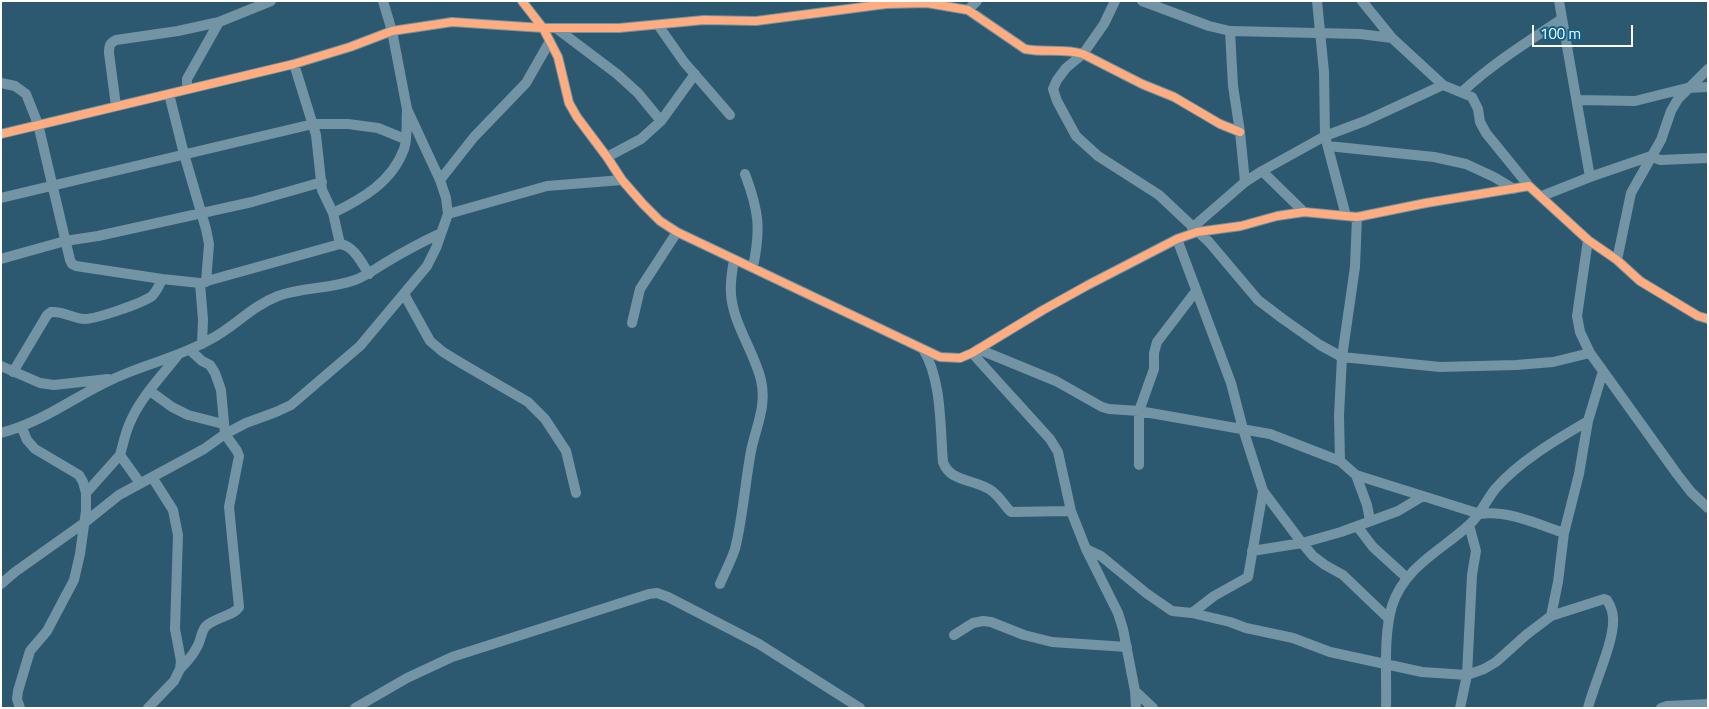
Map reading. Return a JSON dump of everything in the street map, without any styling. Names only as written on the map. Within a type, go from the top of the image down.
[{"type":"street","points":[[116,106],[109,52],[111,42],[219,22],[271,1]]},
{"type":"street","points":[[1,584],[119,495],[204,449],[224,429],[246,423],[291,405],[360,346],[427,266],[436,248],[448,214],[446,198],[440,180],[407,109],[392,31],[383,1]]},
{"type":"street","points":[[522,1],[543,28],[558,57],[569,103],[577,117],[622,180],[660,221],[677,232],[734,260],[753,267],[940,357],[960,358],[975,351],[1043,310],[1195,230],[1245,182],[1262,171],[1443,85]]},
{"type":"street","points":[[968,10],[977,1]]},
{"type":"street","points":[[1115,1],[1104,24],[1083,54],[1066,68],[1057,80],[1053,89],[1057,101],[1076,136],[1098,156],[1159,195],[1214,249],[1258,300],[1320,345],[1342,357],[1440,367],[1554,362],[1590,353]]},
{"type":"street","points":[[1142,1],[1209,26],[1230,31],[1360,34],[1392,38]]},
{"type":"street","points":[[1317,1],[1324,72],[1327,141],[1346,216]]},
{"type":"street","points":[[1362,1],[1392,38],[1443,85],[1472,97],[1486,134],[1529,186],[1588,240],[1617,260],[1640,281],[1698,316],[1708,319]]},
{"type":"street","points":[[1559,1],[1590,177]]},
{"type":"street","points":[[1,134],[294,64],[350,47],[392,31],[452,22],[543,28],[619,28],[658,26],[704,20],[756,21],[886,4],[927,3],[968,10],[1025,49],[1036,51],[1076,51],[1142,84],[1174,97],[1220,124],[1240,132]]},
{"type":"street","points":[[1462,92],[1514,50],[1562,19]]},
{"type":"street","points":[[189,89],[187,79],[219,22]]},
{"type":"street","points":[[658,26],[684,62],[730,115]]},
{"type":"street","points":[[556,28],[618,74],[638,93],[661,121]]},
{"type":"street","points":[[1230,31],[1233,86],[1245,182]]},
{"type":"street","points":[[440,180],[474,137],[526,83],[550,41]]},
{"type":"street","points":[[294,64],[313,124],[322,190],[333,213],[340,244]]},
{"type":"street","points":[[1617,260],[1631,193],[1661,140],[1674,105],[1687,88],[1708,69]]},
{"type":"street","points":[[608,158],[642,139],[661,121],[695,74]]},
{"type":"street","points":[[1,83],[15,86],[26,94],[38,124],[51,186],[72,264],[162,279],[203,282],[340,244],[348,246],[356,254],[368,274]]},
{"type":"street","points":[[1577,100],[1635,101],[1687,88],[1708,87]]},
{"type":"street","points":[[169,94],[209,244],[203,282],[202,344]]},
{"type":"street","points":[[333,213],[357,202],[378,187],[394,166],[404,149],[407,109]]},
{"type":"street","points":[[1,198],[313,124],[348,124],[378,128],[405,138]]},
{"type":"street","points":[[1327,141],[1434,157],[1466,164],[1514,189]]},
{"type":"street","points":[[1542,196],[1651,156],[1660,160],[1708,158]]},
{"type":"street","points":[[1262,171],[1304,212]]},
{"type":"street","points":[[745,174],[754,198],[758,221],[758,241],[753,267]]},
{"type":"street","points":[[448,214],[547,186],[622,180]]},
{"type":"street","points":[[1,259],[65,241],[98,236],[252,202],[322,182]]},
{"type":"street","points":[[1195,230],[1241,226],[1277,216],[1304,212],[1358,216],[1426,202],[1529,186]]},
{"type":"street","points":[[1340,461],[1339,415],[1342,357],[1355,267],[1358,216]]},
{"type":"street","points":[[632,322],[640,289],[677,232]]},
{"type":"street","points":[[1,433],[22,428],[113,378],[190,350],[213,339],[251,311],[277,296],[354,280],[441,233]]},
{"type":"street","points":[[1177,239],[1231,383],[1242,429],[1263,491],[1302,544],[1325,565],[1343,575],[1389,619]]},
{"type":"street","points":[[1588,240],[1577,316],[1580,332],[1590,353],[1602,371],[1677,474],[1691,492],[1708,508]]},
{"type":"street","points":[[720,584],[734,551],[738,534],[752,448],[760,422],[762,399],[761,381],[740,328],[731,295],[734,260]]},
{"type":"street","points":[[13,372],[50,312],[65,312],[83,319],[94,318],[147,299],[158,290],[162,279]]},
{"type":"street","points":[[1139,465],[1139,411],[1154,369],[1154,352],[1157,342],[1196,291]]},
{"type":"street","points":[[404,294],[430,341],[455,360],[528,402],[544,418],[566,451],[576,493]]},
{"type":"street","points":[[923,349],[930,360],[936,386],[942,462],[946,470],[954,476],[988,488],[998,494],[1011,512],[1071,511]]},
{"type":"street","points":[[148,708],[174,681],[180,669],[198,646],[206,626],[218,618],[237,610],[239,607],[229,506],[239,456],[224,429],[221,390],[215,373],[210,365],[190,350]]},
{"type":"street","points":[[975,351],[1056,381],[1102,407],[1139,411],[1270,434],[1340,461],[1356,476],[1367,505],[1370,520]]},
{"type":"street","points":[[975,351],[1050,439],[1058,452],[1071,511],[1086,549],[1118,612],[1127,647],[1136,708]]},
{"type":"street","points":[[86,493],[120,455],[129,424],[140,403],[179,354]]},
{"type":"street","points":[[1,366],[40,384],[54,385],[113,378]]},
{"type":"street","points":[[1551,616],[1558,582],[1564,533],[1579,474],[1588,421],[1602,371]]},
{"type":"street","points":[[150,391],[172,407],[224,429]]},
{"type":"street","points":[[1386,708],[1389,619],[1392,605],[1401,585],[1416,568],[1480,514],[1487,499],[1520,465],[1588,421]]},
{"type":"street","points":[[20,708],[17,699],[18,691],[30,651],[48,631],[74,580],[80,554],[86,493],[79,475],[35,449],[27,440],[22,428]]},
{"type":"street","points":[[120,455],[140,483]]},
{"type":"street","points":[[1356,476],[1480,514],[1491,512],[1505,514],[1564,533]]},
{"type":"street","points":[[152,477],[174,510],[178,535],[175,629],[181,661],[180,669]]},
{"type":"street","points":[[1192,612],[1214,596],[1248,577],[1263,491]]},
{"type":"street","points":[[1252,551],[1302,544],[1398,511],[1423,496]]},
{"type":"street","points":[[1460,708],[1467,675],[1472,575],[1476,551],[1469,525]]},
{"type":"street","points":[[1357,526],[1373,547],[1407,578]]},
{"type":"street","points":[[1086,549],[1101,556],[1172,611],[1192,612],[1246,628],[1293,638],[1330,652],[1422,672],[1467,675],[1484,669],[1496,662],[1551,616],[1604,599],[1608,601],[1614,620],[1588,708]]},
{"type":"street","points":[[355,708],[407,678],[452,657],[657,593],[759,644],[860,708]]},
{"type":"street","points":[[954,636],[973,623],[983,620],[1024,635],[1052,642],[1127,647]]},
{"type":"street","points":[[1135,691],[1153,708]]},
{"type":"street","points":[[1662,708],[1667,706],[1708,704]]},
{"type":"cycle path","points":[[522,1],[543,28],[558,57],[569,103],[577,117],[622,180],[660,221],[677,232],[940,357],[960,358],[972,353],[1088,285],[1177,239],[1197,232],[1241,226],[1277,216],[1304,212],[1357,217],[1426,203],[1529,186],[1588,240],[1617,260],[1640,281],[1698,316],[1708,319]]},
{"type":"cycle path","points":[[1,134],[294,64],[350,47],[392,31],[452,22],[543,28],[619,28],[704,20],[756,21],[886,4],[927,3],[968,10],[1025,49],[1069,51],[1083,54],[1142,84],[1174,97],[1220,124],[1240,132]]}]
